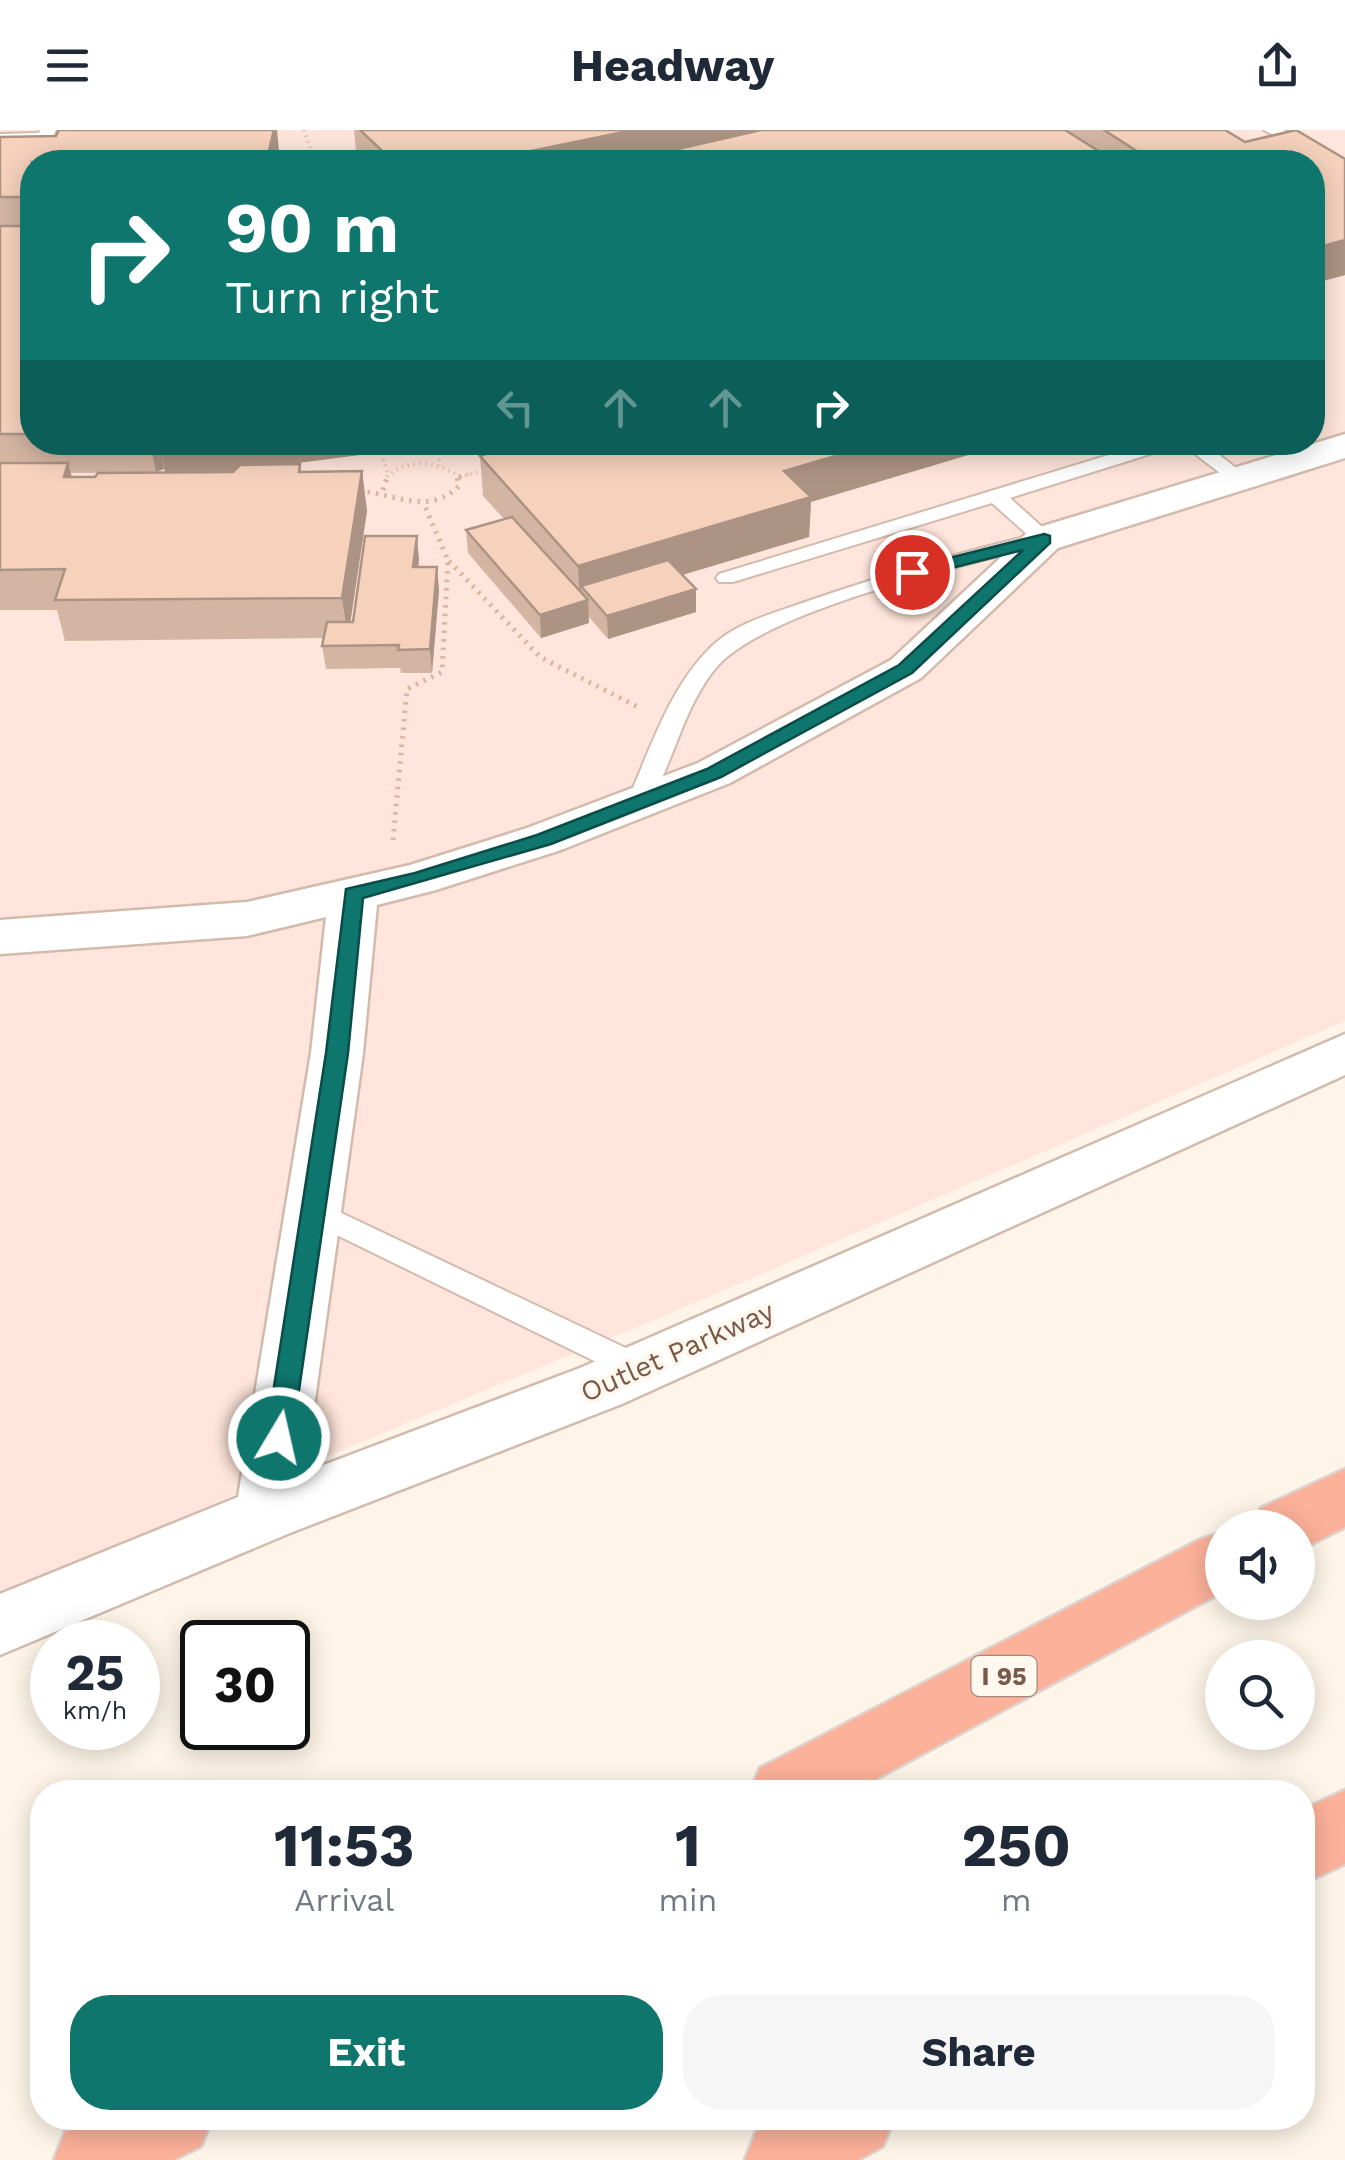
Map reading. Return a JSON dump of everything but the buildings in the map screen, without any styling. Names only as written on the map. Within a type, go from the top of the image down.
[{"type":"highway","points":[[1315,1512],[1345,1496]]},
{"type":"highway","name":"I 95","points":[[808,1780],[1205,1569]]},
{"type":"highway","points":[[1315,1842],[1345,1824]]},
{"type":"highway","points":[[93,2160],[150,2130]]},
{"type":"highway","points":[[784,2160],[835,2130]]},
{"type":"street","points":[[0,937],[247,919],[371,890],[544,840],[714,773],[906,669],[1044,540],[1316,455]]},
{"type":"street","points":[[267,1514],[337,1053],[371,890]]},
{"type":"street","name":"Outlet Parkway","points":[[0,1625],[267,1514],[640,1369],[1345,1053]]},
{"type":"lane","points":[[0,139],[45,138],[48,130]]},
{"type":"lane","points":[[1272,130],[1308,150]]},
{"type":"lane","points":[[726,578],[1130,455]]},
{"type":"lane","points":[[1208,455],[1240,479]]},
{"type":"lane","points":[[996,496],[1044,540]]},
{"type":"lane","points":[[640,802],[684,703],[718,652],[769,622],[944,562],[1044,540]]},
{"type":"lane","points":[[314,1211],[640,1369]]},
{"type":"path","points":[[382,455],[388,474],[382,490]]},
{"type":"path","points":[[438,455],[441,465]]},
{"type":"path","points":[[346,491],[382,490],[398,502],[424,504],[452,494],[459,486],[458,478],[441,465],[412,464],[388,474]]},
{"type":"path","points":[[458,478],[496,468]]},
{"type":"path","points":[[424,504],[448,560],[540,656],[674,726]]},
{"type":"path","points":[[371,890],[407,689],[442,672],[448,560]]},
{"type":"shaded area","points":[[0,130],[1345,130],[1345,1021],[697,1302],[0,1593]]},
{"type":"route","points":[[279,1438],[337,1053],[353,894],[544,840],[714,773],[906,669],[1044,540],[912,572]]}]
